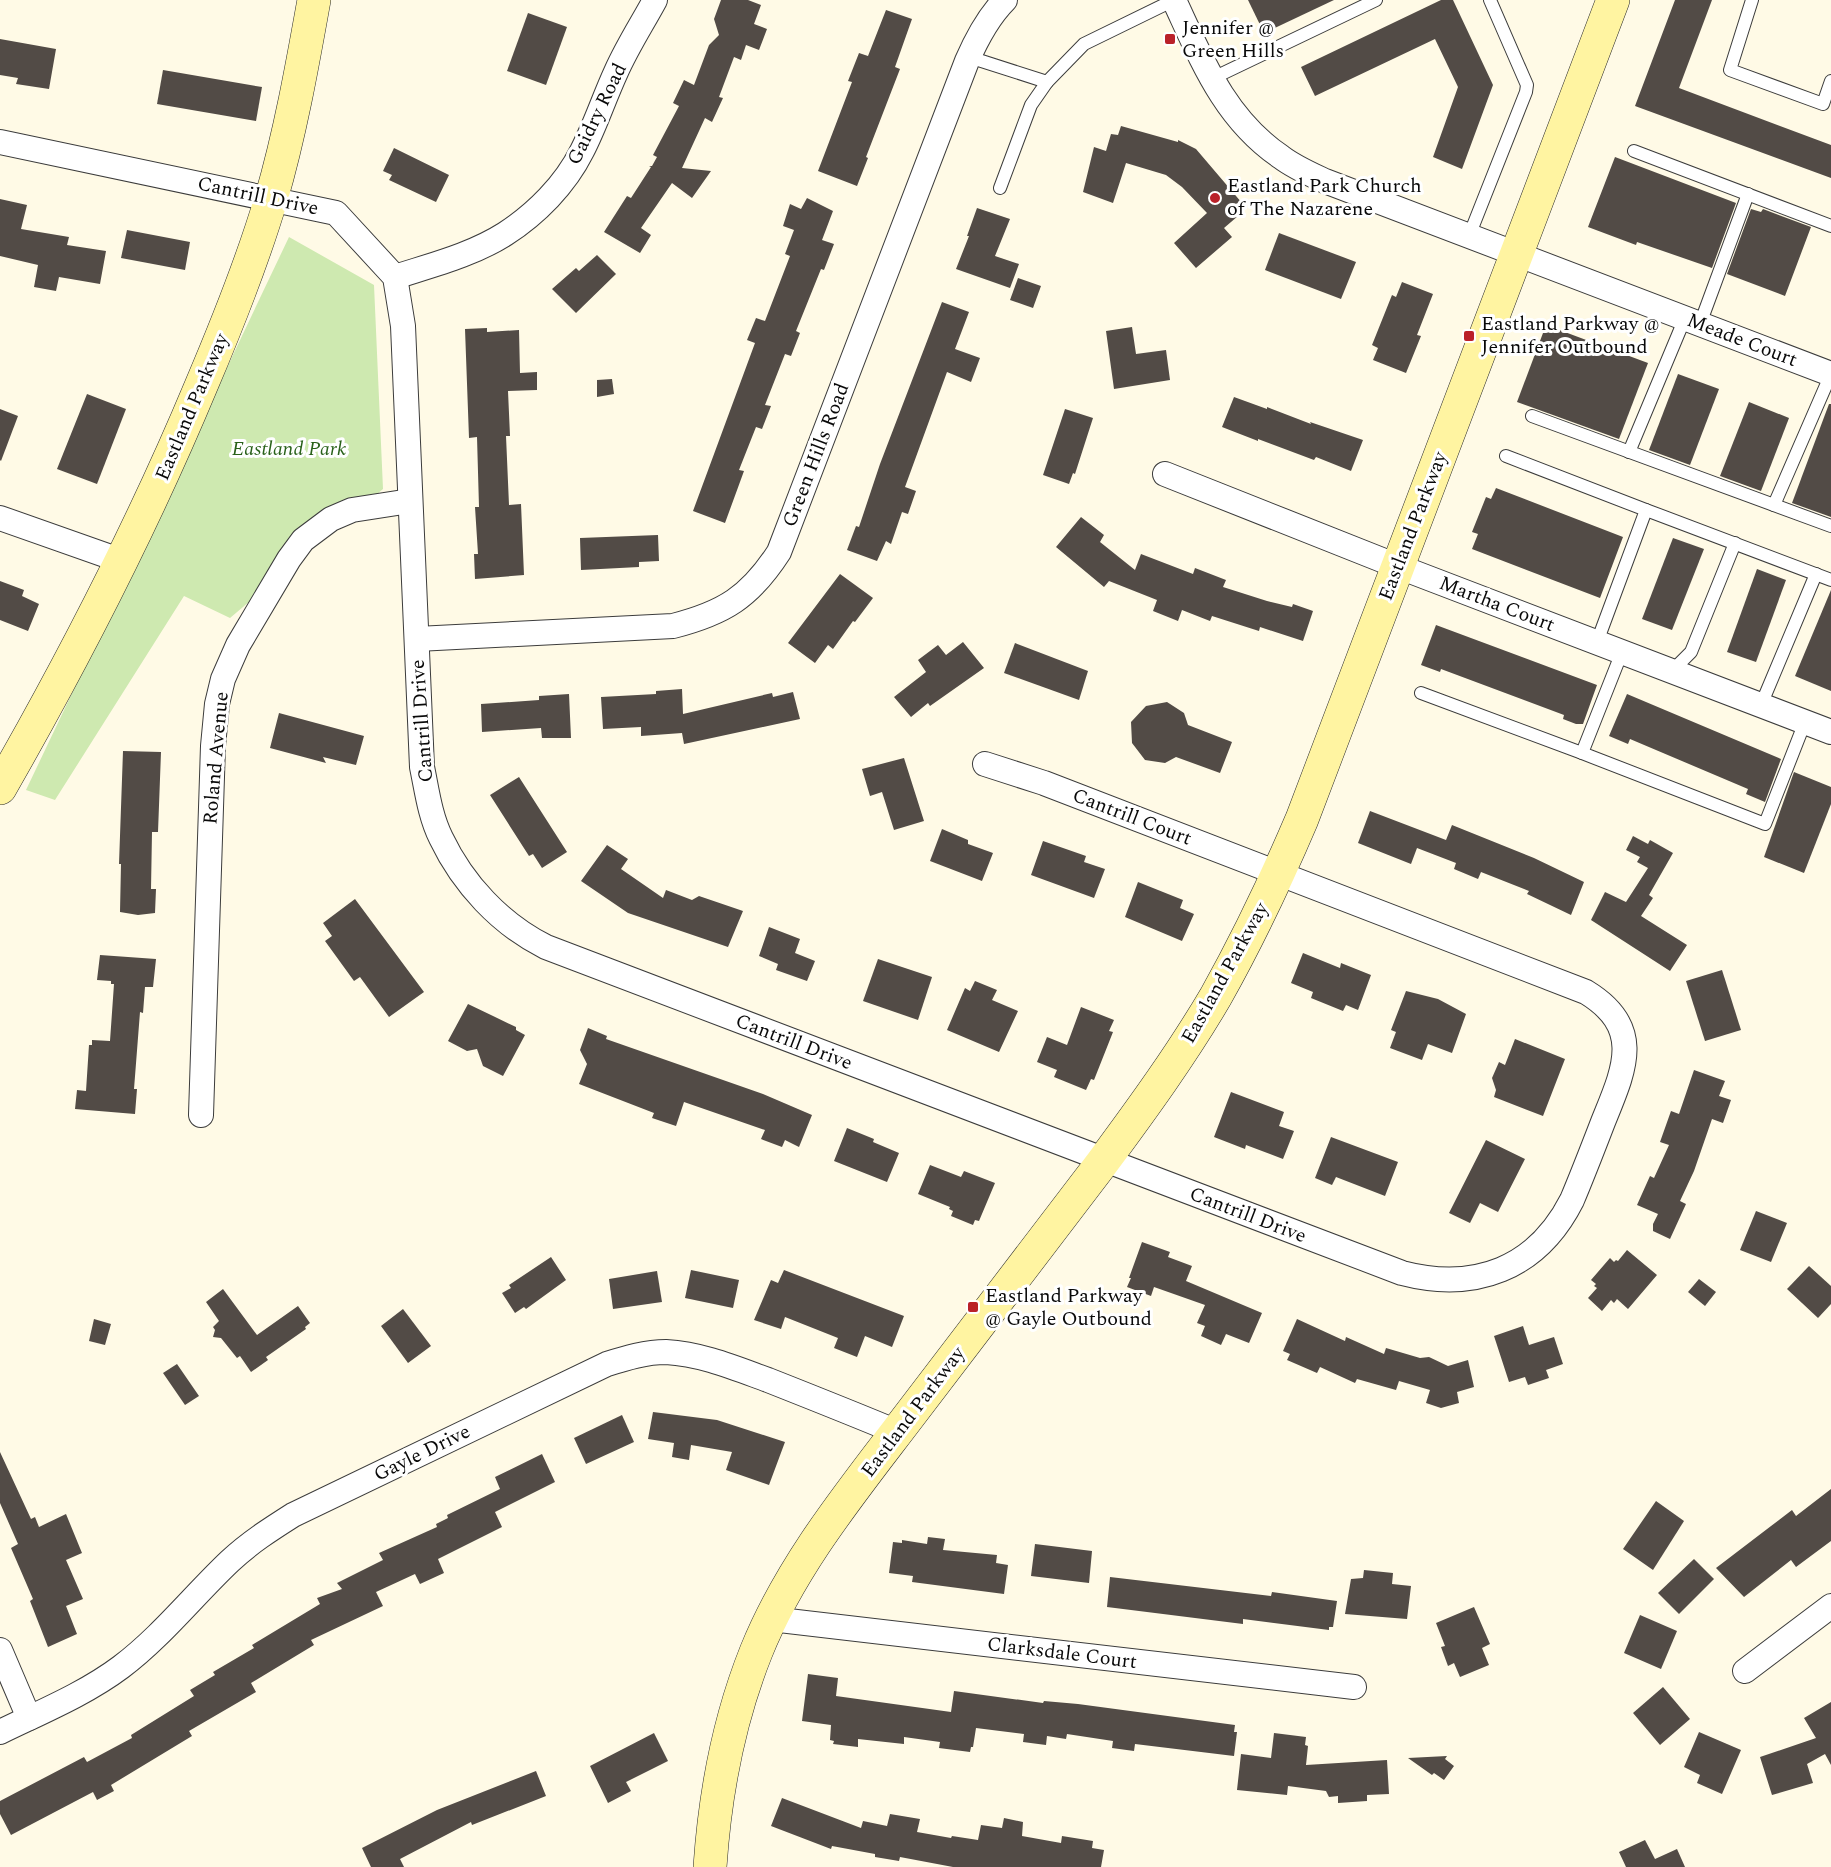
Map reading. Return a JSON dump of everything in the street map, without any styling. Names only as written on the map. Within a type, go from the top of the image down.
[{"type":"street","name":"Eastland Parkway","points":[[0,788],[62,678],[122,561],[166,469],[228,322],[253,256],[271,198],[296,101],[314,0]]},
{"type":"street","name":"Gaidry Road","points":[[395,278],[466,252],[504,234],[527,218],[548,198],[582,152],[616,71],[655,0]]},
{"type":"street","name":"Green Hills Road","points":[[417,639],[673,626],[701,619],[724,608],[747,593],[764,575],[779,552],[969,57],[981,32],[1005,0]]},
{"type":"street","name":"Eastland Parkway","points":[[710,1867],[717,1788],[732,1723],[757,1651],[791,1579],[897,1432],[1105,1160],[1169,1069],[1215,998],[1279,874],[1518,255],[1613,0]]},
{"type":"street","name":"Meade Court","points":[[1179,2],[1211,79],[1221,96],[1256,138],[1281,158],[1325,181],[1831,374]]},
{"type":"street","name":"Cantrill Drive","points":[[0,142],[336,213],[395,278],[403,326],[422,767],[429,806],[440,837],[456,866],[476,892],[526,937],[546,947],[1402,1273],[1427,1280],[1472,1279],[1492,1273],[1523,1258],[1540,1246],[1562,1220],[1572,1200],[1625,1062],[1622,1034],[1616,1019],[1606,1007],[1586,992],[1279,874]]},
{"type":"street","name":"Martha Court","points":[[1165,474],[1397,566],[1831,732]]},
{"type":"street","name":"Roland Avenue","points":[[201,1115],[213,746],[217,704],[223,679],[238,645],[289,559],[303,540],[331,519],[352,510],[410,501]]},
{"type":"street","points":[[0,518],[122,561]]},
{"type":"street","name":"Cantrill Court","points":[[985,764],[1044,783],[1279,874]]},
{"type":"street","name":"Gayle Drive","points":[[0,1732],[88,1688],[121,1667],[254,1540],[293,1515],[607,1364],[634,1356],[664,1352],[695,1355],[773,1382],[897,1432]]},
{"type":"street","points":[[1745,1671],[1831,1606]]},
{"type":"street","name":"Clarksdale Court","points":[[771,1619],[1354,1687]]},
{"type":"street","points":[[0,1650],[29,1718]]},
{"type":"lane","points":[[1211,79],[1376,0]]},
{"type":"lane","points":[[1469,236],[1527,85],[1490,0]]},
{"type":"lane","points":[[1752,0],[1730,70],[1823,104],[1831,81]]},
{"type":"lane","points":[[1000,188],[1031,105],[1047,82],[1084,44],[1179,2]]},
{"type":"lane","points":[[969,57],[1047,82]]},
{"type":"lane","points":[[1635,151],[1831,226]]},
{"type":"lane","points":[[1629,452],[1693,321],[1748,194]]},
{"type":"lane","points":[[1774,506],[1831,374]]},
{"type":"lane","points":[[1532,416],[1831,526]]},
{"type":"lane","points":[[1506,456],[1831,580]]},
{"type":"lane","points":[[1597,642],[1646,510]]},
{"type":"lane","points":[[1672,671],[1691,652],[1735,543]]},
{"type":"lane","points":[[1761,705],[1816,574]]},
{"type":"lane","points":[[1582,753],[1622,652]]},
{"type":"lane","points":[[1421,693],[1765,824],[1805,722]]},
{"type":"green space","name":"Eastland Park","points":[[289,237],[374,285],[383,489],[230,618],[184,596],[55,800],[26,790]]},
{"type":"building","points":[[721,0],[748,0],[761,5],[754,24],[767,29],[759,50],[746,45],[741,60],[734,57],[719,97],[723,98],[712,122],[705,118],[682,168],[711,171],[692,198],[672,183],[641,228],[651,235],[640,253],[604,232],[627,196],[631,198],[651,167],[649,166],[652,166],[657,157],[653,155],[679,106],[673,103],[684,80],[694,85],[709,45],[719,35],[714,19]]},
{"type":"building","points":[[1248,0],[1334,0],[1264,33]]},
{"type":"building","points":[[1441,0],[1453,0],[1493,85],[1462,169],[1433,157],[1458,87],[1435,39],[1315,96],[1301,67]]},
{"type":"building","points":[[1675,0],[1712,0],[1679,88],[1831,145],[1831,178],[1635,106]]},
{"type":"building","points":[[886,10],[912,19],[895,67],[900,69],[857,186],[818,171],[852,82],[848,81],[859,53],[868,56]]},
{"type":"building","points":[[528,13],[567,27],[546,85],[507,71]]},
{"type":"building","points":[[0,39],[56,49],[49,89],[16,84],[18,78],[0,75]]},
{"type":"building","points":[[163,70],[262,87],[256,121],[157,104]]},
{"type":"building","name":"Eastland Park Church of The Nazarene","points":[[1121,126],[1178,142],[1178,140],[1196,149],[1242,203],[1233,211],[1238,216],[1224,228],[1232,237],[1196,268],[1174,243],[1207,213],[1182,187],[1166,175],[1126,163],[1113,203],[1083,192],[1094,147],[1106,151],[1111,134],[1118,135]]},
{"type":"building","points":[[394,148],[449,175],[436,202],[389,180],[392,175],[383,171]]},
{"type":"building","points":[[1615,157],[1736,203],[1712,268],[1637,242],[1636,245],[1588,227]]},
{"type":"building","points":[[807,198],[833,211],[822,240],[834,244],[824,270],[821,269],[796,331],[800,333],[791,356],[785,354],[765,405],[771,406],[762,429],[756,427],[739,470],[744,471],[725,523],[693,511],[755,343],[747,340],[756,318],[765,321],[790,256],[785,254],[794,230],[783,226],[790,204],[801,209]]},
{"type":"building","points":[[0,199],[27,205],[21,229],[69,237],[67,245],[106,251],[100,284],[59,277],[56,291],[34,287],[38,265],[0,256]]},
{"type":"building","points":[[977,208],[1010,219],[995,256],[1019,264],[1010,288],[956,269]]},
{"type":"building","points":[[1751,209],[1761,212],[1763,209],[1811,227],[1785,296],[1727,274]]},
{"type":"building","points":[[127,230],[190,242],[185,270],[121,258]]},
{"type":"building","points":[[1279,233],[1356,262],[1341,299],[1265,270]]},
{"type":"building","points":[[597,255],[616,274],[576,313],[552,289],[576,268],[579,271]]},
{"type":"building","points":[[1018,278],[1041,286],[1033,308],[1010,300]]},
{"type":"building","points":[[1402,282],[1433,294],[1417,335],[1421,336],[1406,373],[1373,360],[1378,348],[1372,345],[1392,295],[1396,297]]},
{"type":"building","points":[[942,302],[969,312],[955,349],[980,358],[971,382],[947,372],[905,487],[916,491],[908,514],[902,512],[891,544],[886,541],[877,561],[847,550],[856,526],[859,527],[880,464]]},
{"type":"building","points":[[1546,325],[1648,363],[1619,439],[1517,402]]},
{"type":"building","points":[[1132,327],[1136,354],[1166,350],[1170,380],[1114,389],[1106,331]]},
{"type":"building","points":[[487,328],[487,332],[519,330],[520,373],[537,372],[537,390],[508,391],[510,436],[506,436],[509,505],[521,504],[524,575],[475,579],[474,554],[478,554],[475,507],[479,507],[477,437],[469,438],[465,329]]},
{"type":"building","points":[[1678,374],[1719,389],[1690,465],[1649,450]]},
{"type":"building","points":[[612,379],[614,394],[597,397],[597,380]]},
{"type":"building","points":[[87,394],[126,409],[97,484],[57,469]]},
{"type":"building","points":[[1234,397],[1363,440],[1351,471],[1316,457],[1314,460],[1222,427]]},
{"type":"building","points":[[1749,402],[1789,418],[1761,491],[1720,476]]},
{"type":"building","points":[[1829,404],[1831,404],[1831,517],[1792,503]]},
{"type":"building","points":[[0,409],[18,416],[1,461],[0,460]]},
{"type":"building","points":[[1065,409],[1093,418],[1075,474],[1073,473],[1069,484],[1043,475]]},
{"type":"building","points":[[1496,488],[1623,537],[1600,598],[1472,549],[1478,534],[1472,532],[1486,497],[1491,499]]},
{"type":"building","points":[[1081,517],[1104,535],[1100,542],[1135,570],[1141,554],[1193,574],[1195,568],[1226,580],[1223,587],[1267,601],[1292,607],[1293,604],[1313,611],[1303,641],[1260,627],[1259,631],[1212,616],[1210,621],[1182,610],[1178,621],[1153,611],[1157,600],[1109,581],[1104,587],[1056,547]]},
{"type":"building","points":[[658,535],[659,561],[639,562],[639,567],[581,570],[580,538]]},
{"type":"building","points":[[1673,538],[1704,549],[1672,630],[1642,619]]},
{"type":"building","points":[[1757,569],[1786,580],[1756,662],[1727,652]]},
{"type":"building","points":[[840,574],[873,598],[833,649],[828,645],[815,663],[788,643]]},
{"type":"building","points":[[0,581],[24,590],[22,596],[39,604],[28,631],[0,620]]},
{"type":"building","points":[[1831,590],[1831,691],[1795,676]]},
{"type":"building","points":[[1436,625],[1597,685],[1583,724],[1563,719],[1564,715],[1441,669],[1440,672],[1421,665]]},
{"type":"building","points":[[963,642],[984,668],[930,706],[928,703],[911,717],[894,697],[926,672],[918,660],[938,645],[946,655]]},
{"type":"building","points":[[1015,643],[1088,671],[1079,700],[1004,673]]},
{"type":"building","points":[[682,689],[683,714],[772,693],[773,697],[793,692],[800,719],[684,744],[682,733],[641,736],[641,727],[603,729],[601,697],[656,694],[656,691]]},
{"type":"building","points":[[569,694],[571,738],[542,738],[541,728],[482,732],[481,704],[539,700],[539,696]]},
{"type":"building","points":[[1627,694],[1781,759],[1765,802],[1746,794],[1748,789],[1630,739],[1628,744],[1609,736]]},
{"type":"building","points":[[1167,702],[1184,713],[1188,725],[1232,742],[1220,773],[1176,757],[1165,763],[1145,760],[1132,743],[1131,722],[1146,706]]},
{"type":"building","points":[[279,713],[364,736],[356,765],[323,757],[326,763],[270,748]]},
{"type":"building","points":[[123,751],[161,752],[158,832],[152,832],[151,889],[156,889],[155,913],[138,915],[120,912],[121,864],[119,864]]},
{"type":"building","points":[[904,758],[924,821],[894,830],[882,792],[870,796],[862,769]]},
{"type":"building","points":[[1794,772],[1831,787],[1831,804],[1804,873],[1764,857]]},
{"type":"building","points":[[519,777],[567,852],[542,868],[533,854],[529,856],[490,795]]},
{"type":"building","points":[[1370,811],[1446,840],[1452,825],[1534,858],[1584,882],[1571,915],[1527,894],[1529,891],[1481,872],[1478,879],[1454,869],[1456,863],[1417,848],[1411,864],[1358,843]]},
{"type":"building","points":[[942,829],[968,840],[968,844],[993,853],[982,881],[930,861]]},
{"type":"building","points":[[1633,836],[1648,844],[1650,840],[1673,853],[1649,895],[1653,898],[1641,916],[1687,945],[1670,971],[1591,920],[1605,892],[1626,902],[1648,868],[1637,862],[1640,857],[1626,850]]},
{"type":"building","points":[[1043,841],[1086,856],[1084,862],[1105,869],[1094,898],[1031,875]]},
{"type":"building","points":[[607,845],[628,859],[621,869],[663,898],[666,890],[692,900],[699,896],[743,911],[728,947],[628,913],[581,881]]},
{"type":"building","points":[[1138,882],[1183,900],[1180,908],[1194,914],[1182,941],[1125,917]]},
{"type":"building","points":[[355,899],[424,992],[389,1017],[360,977],[354,981],[325,941],[332,936],[323,923]]},
{"type":"building","points":[[769,927],[800,939],[795,953],[815,961],[807,981],[776,970],[778,964],[759,956]]},
{"type":"building","points":[[1303,953],[1340,968],[1341,963],[1371,975],[1358,1010],[1346,1005],[1343,1011],[1311,998],[1313,992],[1291,983]]},
{"type":"building","points":[[100,955],[156,959],[153,987],[145,987],[143,1013],[140,1012],[134,1089],[137,1089],[135,1114],[75,1109],[77,1090],[86,1091],[89,1045],[92,1045],[92,1040],[110,1041],[114,984],[111,984],[111,981],[97,980]]},
{"type":"building","points":[[878,959],[932,977],[918,1020],[863,1001]]},
{"type":"building","points":[[1722,970],[1741,1030],[1705,1041],[1686,981]]},
{"type":"building","points":[[975,981],[997,990],[992,1000],[1018,1011],[999,1052],[947,1030],[965,988],[970,991]]},
{"type":"building","points":[[1406,991],[1438,999],[1466,1014],[1452,1053],[1428,1044],[1422,1060],[1390,1048],[1396,1032],[1391,1030]]},
{"type":"building","points":[[468,1004],[516,1027],[516,1030],[525,1035],[503,1076],[483,1066],[477,1049],[467,1051],[448,1041]]},
{"type":"building","points":[[1081,1007],[1114,1020],[1109,1031],[1113,1032],[1094,1080],[1091,1079],[1086,1090],[1054,1077],[1057,1070],[1037,1062],[1047,1037],[1067,1045]]},
{"type":"building","points":[[588,1028],[607,1036],[606,1039],[763,1094],[812,1115],[799,1147],[785,1140],[782,1147],[761,1139],[765,1130],[684,1102],[676,1126],[652,1118],[654,1113],[579,1084],[587,1064],[580,1050]]},
{"type":"building","points":[[1515,1039],[1565,1059],[1543,1116],[1494,1097],[1496,1090],[1492,1078],[1499,1062],[1505,1065]]},
{"type":"building","points":[[1694,1070],[1725,1081],[1719,1096],[1731,1100],[1723,1123],[1712,1119],[1694,1171],[1680,1201],[1686,1204],[1670,1239],[1653,1231],[1653,1224],[1658,1214],[1637,1205],[1650,1176],[1654,1178],[1669,1145],[1660,1142],[1671,1111],[1679,1114]]},
{"type":"building","points":[[1231,1092],[1284,1112],[1279,1126],[1294,1131],[1283,1159],[1246,1145],[1245,1149],[1214,1137]]},
{"type":"building","points":[[847,1128],[899,1153],[887,1182],[834,1161]]},
{"type":"building","points":[[1331,1137],[1398,1162],[1385,1196],[1336,1177],[1332,1185],[1315,1178]]},
{"type":"building","points":[[1486,1140],[1525,1159],[1498,1212],[1480,1203],[1470,1223],[1449,1213]]},
{"type":"building","points":[[930,1165],[961,1177],[964,1171],[995,1183],[979,1221],[975,1220],[973,1225],[951,1216],[953,1211],[949,1209],[950,1207],[918,1194]]},
{"type":"building","points":[[1756,1211],[1787,1223],[1771,1262],[1740,1250]]},
{"type":"building","points":[[1142,1242],[1170,1252],[1168,1257],[1192,1266],[1186,1281],[1262,1313],[1249,1343],[1226,1334],[1221,1345],[1201,1336],[1205,1326],[1197,1323],[1205,1305],[1154,1287],[1151,1296],[1127,1287]]},
{"type":"building","points":[[1627,1250],[1657,1275],[1628,1309],[1617,1299],[1614,1303],[1611,1300],[1602,1311],[1588,1298],[1597,1288],[1591,1280],[1610,1258],[1614,1262],[1618,1261]]},
{"type":"building","points":[[551,1257],[566,1280],[526,1309],[524,1307],[515,1313],[502,1293],[511,1288],[509,1285]]},
{"type":"building","points":[[1809,1266],[1831,1286],[1831,1304],[1818,1318],[1787,1289]]},
{"type":"building","points":[[691,1270],[739,1280],[733,1308],[685,1298]]},
{"type":"building","points":[[784,1270],[904,1316],[892,1347],[865,1336],[857,1357],[834,1348],[838,1338],[785,1317],[781,1329],[754,1320],[771,1280],[778,1283]]},
{"type":"building","points":[[657,1271],[662,1302],[613,1309],[609,1279]]},
{"type":"building","points":[[1699,1279],[1716,1292],[1705,1306],[1688,1292]]},
{"type":"building","points":[[223,1289],[257,1335],[298,1306],[310,1323],[305,1327],[306,1329],[266,1357],[268,1360],[251,1372],[240,1356],[237,1358],[221,1338],[213,1337],[215,1330],[213,1327],[219,1321],[206,1302]]},
{"type":"building","points":[[403,1309],[431,1346],[408,1363],[381,1326]]},
{"type":"building","points":[[94,1319],[111,1324],[105,1345],[89,1341]]},
{"type":"building","points":[[1297,1319],[1345,1341],[1346,1337],[1384,1354],[1386,1348],[1420,1358],[1429,1357],[1448,1366],[1468,1360],[1474,1387],[1457,1392],[1459,1403],[1441,1408],[1426,1403],[1430,1390],[1399,1381],[1396,1390],[1357,1379],[1355,1383],[1320,1367],[1317,1373],[1287,1360],[1290,1354],[1283,1351]]},
{"type":"building","points":[[1523,1326],[1529,1345],[1554,1337],[1563,1364],[1546,1370],[1549,1378],[1528,1385],[1525,1377],[1509,1382],[1494,1336]]},
{"type":"building","points":[[177,1364],[199,1396],[185,1405],[163,1373]]},
{"type":"building","points":[[653,1412],[717,1420],[785,1442],[769,1485],[726,1470],[732,1452],[691,1445],[689,1460],[672,1457],[674,1443],[648,1439]]},
{"type":"building","points":[[622,1415],[634,1442],[586,1464],[574,1438]]},
{"type":"building","points":[[0,1452],[31,1519],[35,1517],[39,1527],[66,1514],[82,1553],[66,1560],[83,1599],[66,1606],[77,1634],[48,1647],[30,1601],[33,1599],[11,1548],[18,1544],[0,1503]]},
{"type":"building","points":[[542,1454],[555,1482],[495,1512],[502,1527],[438,1559],[444,1573],[420,1584],[415,1574],[376,1592],[383,1606],[311,1640],[314,1645],[251,1683],[256,1692],[189,1731],[192,1736],[111,1785],[114,1791],[97,1800],[93,1792],[11,1835],[0,1814],[0,1801],[84,1757],[87,1762],[132,1738],[131,1735],[194,1696],[190,1690],[215,1675],[213,1672],[254,1648],[252,1645],[320,1604],[317,1598],[342,1589],[337,1583],[383,1560],[379,1553],[437,1527],[436,1524],[448,1518],[447,1515],[500,1489],[495,1477]]},
{"type":"building","points":[[1831,1489],[1831,1541],[1796,1567],[1791,1560],[1744,1597],[1716,1568],[1792,1510],[1796,1516]]},
{"type":"building","points":[[1656,1501],[1684,1521],[1653,1570],[1623,1549]]},
{"type":"building","points":[[928,1537],[945,1539],[943,1550],[997,1555],[996,1563],[1008,1565],[1004,1594],[912,1582],[913,1576],[889,1573],[893,1542],[902,1543],[902,1540],[927,1544]]},
{"type":"building","points":[[1035,1544],[1092,1551],[1089,1583],[1031,1576]]},
{"type":"building","points":[[1694,1559],[1714,1579],[1679,1614],[1658,1593]]},
{"type":"building","points":[[1364,1570],[1393,1573],[1392,1584],[1411,1586],[1407,1619],[1345,1614],[1351,1579],[1363,1578]]},
{"type":"building","points":[[1110,1577],[1271,1596],[1272,1592],[1337,1601],[1333,1627],[1329,1627],[1329,1630],[1243,1619],[1243,1624],[1107,1607]]},
{"type":"building","points":[[1474,1607],[1490,1644],[1482,1648],[1489,1665],[1460,1677],[1454,1663],[1448,1666],[1441,1647],[1445,1646],[1436,1623]]},
{"type":"building","points":[[1640,1615],[1677,1631],[1661,1669],[1624,1653]]},
{"type":"building","points":[[808,1674],[838,1678],[836,1696],[951,1712],[954,1691],[1043,1703],[1044,1701],[1078,1704],[1235,1725],[1234,1732],[1237,1732],[1234,1756],[1135,1744],[1134,1751],[1112,1748],[1113,1741],[1067,1734],[1066,1739],[1047,1736],[1046,1745],[1023,1742],[1024,1734],[976,1728],[970,1752],[939,1748],[940,1742],[904,1737],[904,1744],[858,1739],[858,1747],[833,1744],[834,1741],[830,1740],[831,1725],[802,1721]]},
{"type":"building","points":[[1663,1687],[1690,1719],[1660,1745],[1633,1713]]},
{"type":"building","points":[[1831,1702],[1831,1765],[1825,1754],[1807,1764],[1813,1783],[1772,1795],[1760,1757],[1816,1738],[1804,1718]]},
{"type":"building","points":[[1699,1732],[1741,1750],[1722,1794],[1697,1783],[1700,1775],[1684,1767]]},
{"type":"building","points":[[654,1733],[668,1761],[626,1782],[631,1791],[608,1803],[590,1766]]},
{"type":"building","points":[[1274,1733],[1306,1737],[1305,1745],[1308,1746],[1306,1765],[1387,1760],[1389,1794],[1367,1795],[1367,1801],[1338,1803],[1338,1796],[1329,1797],[1326,1791],[1288,1786],[1287,1795],[1237,1790],[1241,1754],[1271,1758]]},
{"type":"building","points":[[1447,1756],[1445,1759],[1454,1766],[1444,1780],[1434,1773],[1432,1775],[1408,1758]]},
{"type":"building","points":[[536,1771],[546,1796],[472,1825],[471,1822],[400,1859],[404,1867],[371,1867],[362,1848],[437,1810]]},
{"type":"building","points":[[782,1798],[861,1828],[863,1821],[887,1826],[890,1814],[920,1819],[917,1832],[951,1838],[952,1836],[978,1840],[981,1825],[1002,1828],[1004,1818],[1023,1822],[1022,1836],[1061,1843],[1062,1836],[1093,1841],[1092,1848],[1104,1850],[1101,1867],[953,1867],[900,1857],[899,1861],[875,1857],[875,1854],[832,1846],[831,1849],[771,1826]]},
{"type":"building","points":[[1645,1840],[1655,1859],[1677,1849],[1685,1867],[1626,1867],[1619,1852]]},
{"type":"place","name":"Jennifer @ Green Hills","points":[[1170,39]]},
{"type":"place","name":"Eastland Park Church of The Nazarene","points":[[1215,198]]},
{"type":"place","name":"Eastland Parkway @ Jennifer Outbound","points":[[1469,336]]},
{"type":"place","name":"Eastland Parkway @ Gayle Outbound","points":[[973,1307]]}]
